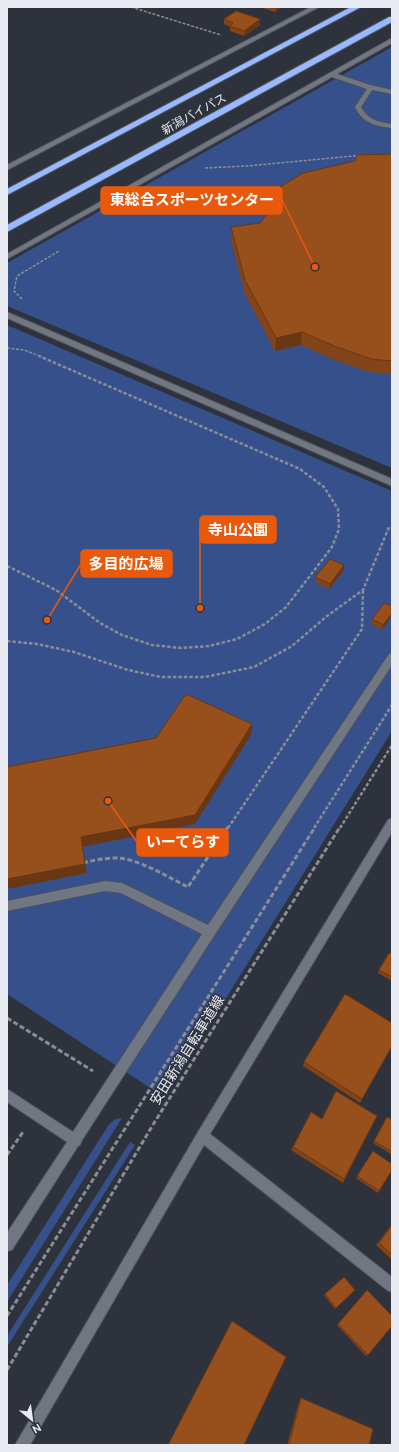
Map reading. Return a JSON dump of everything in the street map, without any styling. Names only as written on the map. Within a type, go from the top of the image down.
[{"type":"highway","name":"新潟バイパス","points":[[7,192],[357,7]]},
{"type":"highway","name":"新潟バイパス","points":[[7,229],[392,19]]},
{"type":"street","points":[[7,168],[316,7]]},
{"type":"street","points":[[7,257],[392,40]]},
{"type":"street","points":[[331,74],[392,92]]},
{"type":"street","points":[[371,87],[358,107],[361,114],[375,124],[392,126]]},
{"type":"street","points":[[7,315],[392,483]]},
{"type":"street","points":[[7,1245],[76,1141],[210,932],[392,657]]},
{"type":"street","points":[[22,1445],[202,1136],[392,823]]},
{"type":"street","points":[[7,906],[105,886],[122,888],[210,932]]},
{"type":"street","points":[[7,1095],[76,1141]]},
{"type":"street","points":[[202,1136],[392,1285]]},
{"type":"path","points":[[131,7],[236,40],[244,45]]},
{"type":"path","points":[[200,169],[246,166],[353,155],[368,156]]},
{"type":"path","points":[[26,304],[14,291],[17,276],[65,248]]},
{"type":"path","points":[[7,348],[24,350],[63,364],[300,469],[314,478],[324,488],[338,509],[339,529],[332,547],[286,607],[265,624],[237,638],[209,646],[181,648],[152,645],[122,635],[100,622],[56,590],[7,566]]},
{"type":"path","points":[[81,863],[119,858],[145,866],[188,887],[362,629],[363,590],[389,527],[392,528]]},
{"type":"path","points":[[7,641],[37,644],[74,652],[128,670],[161,677],[205,677],[254,667],[261,664],[292,646],[327,616],[363,590]]},
{"type":"path","points":[[7,1316],[392,706]]},
{"type":"path","name":"安田新潟自転車道線","points":[[7,1370],[154,1123],[392,745]]},
{"type":"path","points":[[7,1018],[112,1083]]},
{"type":"path","points":[[7,1155],[35,1114]]},
{"type":"shaded area","points":[[392,47],[392,468],[7,306],[7,263]]},
{"type":"shaded area","points":[[7,325],[392,491],[392,731],[169,1090],[165,1088],[161,1095],[7,994]]},
{"type":"shaded area","points":[[122,1118],[7,1302],[7,1285],[108,1126],[115,1119]]},
{"type":"shaded area","points":[[130,1142],[135,1145],[7,1347],[7,1336]]},
{"type":"building","points":[[236,11],[260,19],[244,31],[230,26],[233,23],[224,19]]},
{"type":"building","points":[[392,154],[392,361],[371,359],[334,346],[302,332],[276,338],[245,280],[231,227],[260,223],[279,199],[268,194],[303,173],[355,161],[357,155]]},
{"type":"building","points":[[330,559],[344,565],[330,584],[315,577]]},
{"type":"building","points":[[384,603],[392,606],[392,613],[383,625],[372,619]]},
{"type":"building","points":[[186,694],[252,724],[195,815],[81,837],[85,864],[7,879],[7,767],[156,738]]},
{"type":"building","points":[[389,953],[392,954],[392,977],[379,970]]},
{"type":"building","points":[[345,994],[392,1023],[392,1046],[362,1099],[304,1062]]},
{"type":"building","points":[[336,1091],[377,1116],[344,1179],[293,1147],[311,1112],[322,1119]]},
{"type":"building","points":[[387,1117],[392,1120],[392,1152],[374,1141]]},
{"type":"building","points":[[373,1151],[392,1164],[392,1170],[379,1191],[357,1176]]},
{"type":"building","points":[[392,1225],[392,1255],[379,1243]]},
{"type":"building","points":[[344,1277],[355,1290],[336,1308],[325,1294]]},
{"type":"building","points":[[367,1290],[392,1316],[392,1326],[368,1355],[338,1324]]},
{"type":"building","points":[[232,1321],[286,1357],[244,1445],[168,1445]]},
{"type":"building","points":[[301,1398],[373,1429],[369,1445],[289,1445]]},
{"type":"place","name":"東総合スポーツセンター","points":[[315,267]]},
{"type":"place","name":"寺山公園","points":[[200,608]]},
{"type":"place","name":"多目的広場","points":[[47,620]]},
{"type":"place","name":"いーてらす","points":[[108,801]]}]
